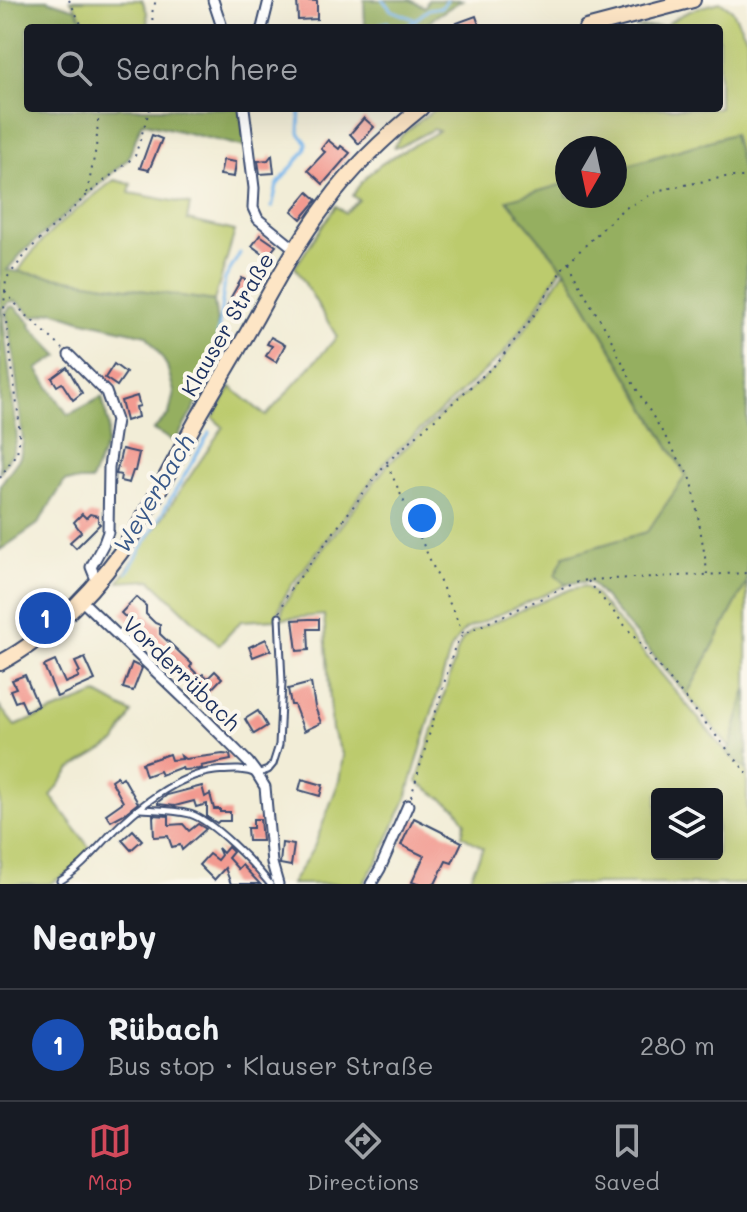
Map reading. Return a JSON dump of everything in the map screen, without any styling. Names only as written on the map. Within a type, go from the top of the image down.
[{"type":"main road","points":[[601,24],[693,0]]},
{"type":"main road","name":"Klauser Straße","points":[[0,663],[33,641],[81,600],[105,573],[140,523],[295,249],[348,176],[389,134],[416,112]]},
{"type":"street","points":[[213,0],[221,24]]},
{"type":"street","points":[[263,24],[269,0]]},
{"type":"street","points":[[244,112],[254,188],[253,208],[258,219],[295,249]]},
{"type":"street","points":[[69,355],[106,392],[116,420],[109,467],[108,532],[91,567],[97,582]]},
{"type":"street","name":"Vorderrübach","points":[[81,600],[199,713],[257,774],[265,787],[272,863],[278,884]]},
{"type":"street","points":[[371,884],[408,805]]},
{"type":"lane","points":[[60,881],[74,873],[113,832],[170,785],[202,772],[245,769],[257,774],[268,770],[273,764],[279,745],[282,682],[279,617]]},
{"type":"lane","points":[[139,809],[169,810],[205,821],[253,862],[270,884]]},
{"type":"path","points":[[69,0],[81,24]]},
{"type":"path","points":[[153,24],[156,0]]},
{"type":"path","points":[[87,195],[99,112]]},
{"type":"path","points":[[0,478],[19,444],[19,420],[4,306],[6,279],[30,249],[87,195],[135,156],[149,112]]},
{"type":"path","points":[[279,617],[288,593],[386,463],[497,363],[535,314],[564,266],[622,210],[660,190],[725,177],[747,177]]},
{"type":"path","points":[[569,261],[631,380],[692,481],[707,574]]},
{"type":"path","points":[[5,292],[69,355]]},
{"type":"path","points":[[386,463],[463,634]]},
{"type":"path","points":[[408,805],[455,646],[463,634],[587,580],[747,573]]},
{"type":"path","points":[[587,580],[747,773]]},
{"type":"green space","points":[[0,0],[47,0],[76,9],[85,24],[24,24],[24,112],[241,112],[245,147],[142,122],[128,159],[7,270],[214,301],[222,359],[175,442],[153,430],[169,414],[174,392],[167,366],[146,335],[53,311],[34,317],[16,301],[9,302],[2,309],[17,438],[13,452],[0,472]]},
{"type":"green space","points":[[71,0],[142,0],[147,12],[148,24],[86,24]]},
{"type":"green space","points":[[364,0],[410,0],[425,7],[428,0],[462,0],[427,24],[365,24]]},
{"type":"green space","points":[[721,2],[732,10],[747,38],[747,173],[743,172],[733,134],[627,165],[627,136],[555,136],[555,187],[508,201],[562,267],[503,354],[388,459],[293,583],[276,619],[241,621],[219,645],[151,580],[119,582],[223,427],[213,418],[231,387],[266,416],[337,337],[295,267],[336,206],[345,213],[359,200],[353,196],[369,174],[439,131],[433,129],[399,147],[393,147],[403,134],[431,112],[723,112],[723,24],[667,24],[681,15]]},
{"type":"green space","points":[[733,134],[743,172],[747,173],[747,582],[687,695],[590,581],[565,584],[555,575],[564,556],[647,532],[686,475],[566,271],[507,200],[555,186],[555,208],[627,208],[627,165]]},
{"type":"green space","points":[[114,180],[131,184],[129,193],[190,204],[187,220],[235,231],[214,301],[18,272],[50,233]]},
{"type":"green space","points":[[565,270],[686,476],[647,532],[564,556],[565,584],[571,583],[466,629],[460,635],[451,649],[405,802],[378,860],[363,884],[291,884],[314,847],[339,781],[343,756],[332,730],[324,615],[281,619],[283,606],[305,572],[389,463],[496,368]]},
{"type":"green space","points":[[14,306],[59,356],[37,369],[68,415],[102,397],[109,426],[106,445],[91,481],[65,481],[38,524],[0,550],[0,485],[20,457],[23,442],[6,312]]},
{"type":"green space","points":[[747,582],[747,686],[730,748],[687,695]]},
{"type":"green space","points":[[585,586],[594,593],[727,753],[747,770],[747,884],[467,884],[483,848],[462,835],[465,822],[456,808],[417,782],[458,649],[472,631],[571,589]]},
{"type":"green space","points":[[747,686],[747,770],[727,753]]},
{"type":"green space","points":[[97,694],[132,713],[116,742],[71,769],[51,796],[92,851],[70,872],[49,884],[0,884],[0,707],[15,726]]},
{"type":"building","points":[[297,0],[317,1],[317,19],[298,20]]},
{"type":"building","points":[[476,16],[479,24],[454,24]]},
{"type":"building","points":[[364,118],[374,127],[359,144],[350,134]]},
{"type":"building","points":[[152,135],[162,139],[149,170],[140,168]]},
{"type":"building","points":[[328,140],[350,153],[323,184],[308,170],[325,152],[321,149]]},
{"type":"building","points":[[272,155],[274,173],[260,174],[258,161],[268,160]]},
{"type":"building","points":[[223,160],[236,162],[234,177],[220,175]]},
{"type":"building","points":[[308,192],[317,200],[301,219],[292,211]]},
{"type":"building","points":[[260,235],[276,246],[267,257],[252,246]]},
{"type":"building","points":[[242,278],[252,284],[243,298],[247,301],[237,315],[227,307]]},
{"type":"building","points":[[271,337],[285,345],[276,362],[266,356],[272,346],[267,344]]},
{"type":"building","points":[[114,364],[126,373],[117,386],[105,378]]},
{"type":"building","points":[[67,367],[82,393],[73,400],[62,383],[57,386],[52,378]]},
{"type":"building","points":[[137,396],[140,406],[136,407],[138,417],[126,421],[121,401]]},
{"type":"building","points":[[122,449],[139,453],[129,483],[120,481],[121,475],[116,474]]},
{"type":"building","points":[[82,514],[86,518],[90,514],[98,516],[100,524],[76,548],[70,542],[81,532],[74,522]]},
{"type":"building","points":[[136,597],[146,606],[146,614],[160,625],[160,634],[192,664],[190,667],[200,677],[203,674],[208,678],[215,671],[222,678],[206,695],[187,680],[190,677],[172,659],[165,666],[159,659],[162,656],[157,648],[121,613]]},
{"type":"building","points":[[319,619],[319,629],[308,629],[309,650],[297,651],[293,620]]},
{"type":"building","points":[[266,639],[271,650],[253,657],[249,647]]},
{"type":"building","points":[[85,658],[95,680],[57,697],[44,666],[55,661],[65,683],[79,677],[75,662]]},
{"type":"building","points":[[132,663],[142,668],[133,691],[123,688]]},
{"type":"building","points":[[25,675],[38,706],[26,711],[21,700],[15,702],[10,690],[16,688],[12,680]]},
{"type":"building","points":[[311,683],[321,723],[304,731],[294,705],[291,705],[288,689]]},
{"type":"building","points":[[258,711],[267,726],[254,734],[245,719]]},
{"type":"building","points":[[169,754],[171,760],[182,759],[181,756],[185,759],[223,754],[230,755],[231,760],[198,769],[183,770],[182,767],[161,775],[159,771],[146,776],[142,763]]},
{"type":"building","points":[[117,776],[119,780],[123,777],[138,803],[111,821],[106,814],[123,802],[111,780]]},
{"type":"building","points":[[302,779],[323,785],[320,796],[299,790]]},
{"type":"building","points":[[202,786],[205,797],[210,794],[214,809],[230,812],[230,821],[217,823],[207,817],[207,804],[196,807],[194,801],[175,806],[158,804],[167,795]]},
{"type":"building","points":[[153,815],[169,816],[169,825],[183,824],[189,831],[198,824],[206,829],[182,850],[180,845],[172,847],[168,836],[154,837]]},
{"type":"building","points":[[414,818],[462,842],[452,863],[446,861],[435,884],[412,882],[424,856],[401,845]]},
{"type":"building","points":[[253,819],[260,819],[262,841],[248,841],[247,828],[253,828]]},
{"type":"building","points":[[133,830],[142,840],[131,850],[122,840]]},
{"type":"building","points":[[282,843],[294,845],[291,866],[280,864]]},
{"type":"building","points":[[228,847],[233,852],[228,858],[238,869],[242,865],[260,884],[231,884],[225,868],[214,880],[199,865],[209,854],[217,860],[221,855],[218,848],[223,853]]},
{"type":"waterway","points":[[383,0],[391,10],[416,20]]},
{"type":"waterway","name":"Weyerbach","points":[[410,24],[429,9],[442,7],[447,0]]},
{"type":"waterway","name":"Weyerbach","points":[[380,24],[389,24]]},
{"type":"waterway","name":"Weyerbach","points":[[272,207],[277,185],[305,151],[307,143],[299,133],[300,112]]},
{"type":"waterway","name":"Weyerbach","points":[[214,364],[225,279],[240,253]]},
{"type":"waterway","name":"Weyerbach","points":[[127,573],[210,432]]},
{"type":"place","name":"Rübach","points":[[45,618]]}]
